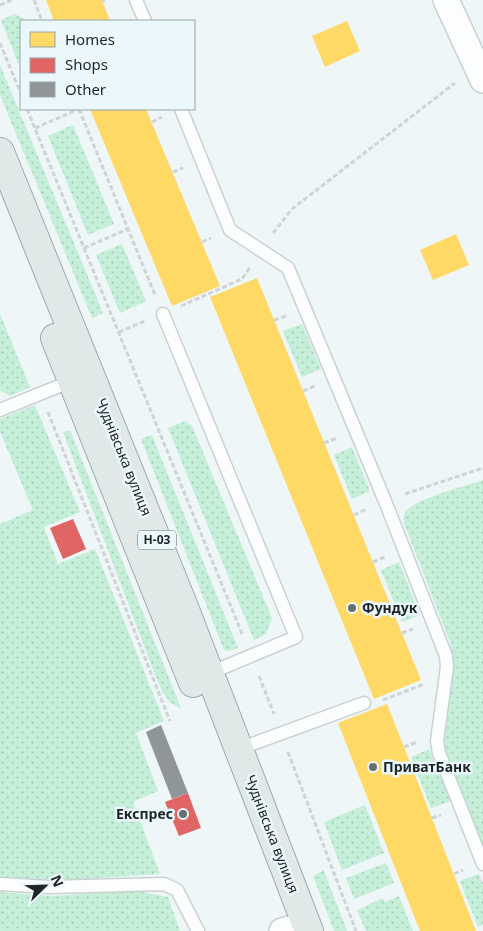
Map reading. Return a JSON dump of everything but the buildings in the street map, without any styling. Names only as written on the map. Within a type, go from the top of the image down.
[{"type":"main road","name":"Чуднівська вулиця","points":[[0,152],[81,377],[223,757],[292,930]]},
{"type":"main road","name":"Чуднівська вулиця","points":[[0,202],[81,377],[210,673],[239,749],[292,930]]},
{"type":"street","points":[[446,0],[478,62]]},
{"type":"lane","points":[[136,0],[145,20]]},
{"type":"lane","points":[[181,110],[230,230],[261,248],[288,268],[385,501],[446,656],[446,674],[437,741],[439,753],[483,864]]},
{"type":"lane","points":[[163,314],[296,637],[210,673]]},
{"type":"lane","points":[[0,410],[81,377]]},
{"type":"lane","points":[[239,749],[364,703]]},
{"type":"lane","points":[[0,884],[49,887],[164,884],[177,890],[198,931]]},
{"type":"path","points":[[0,5],[12,0]]},
{"type":"path","points":[[34,0],[42,20]]},
{"type":"path","points":[[0,42],[20,92]]},
{"type":"path","points":[[119,332],[242,279],[261,248],[292,209],[478,62]]},
{"type":"path","points":[[27,110],[246,645]]},
{"type":"path","points":[[35,128],[77,110]]},
{"type":"path","points":[[79,110],[163,314]]},
{"type":"path","points":[[84,248],[128,229]]},
{"type":"path","points":[[40,393],[170,721]]},
{"type":"path","points":[[385,501],[483,468]]},
{"type":"path","points":[[256,668],[276,719]]},
{"type":"path","points":[[364,703],[374,704],[446,674]]},
{"type":"path","points":[[287,749],[356,931]]},
{"type":"green space","points":[[15,14],[27,20],[20,20],[20,68],[1,20]]},
{"type":"green space","points":[[0,65],[103,313],[92,318],[0,95]]},
{"type":"green space","points":[[73,125],[114,224],[88,235],[48,136]]},
{"type":"green space","points":[[122,244],[146,301],[120,313],[96,255]]},
{"type":"green space","points":[[0,314],[30,387],[10,396],[0,390]]},
{"type":"green space","points":[[302,324],[321,369],[302,377],[283,331]]},
{"type":"green space","points":[[35,405],[80,512],[44,527],[58,564],[95,549],[164,721],[136,733],[158,791],[133,802],[160,874],[66,880],[0,877],[0,524],[33,510],[0,432],[0,419]]},
{"type":"green space","points":[[185,421],[192,426],[272,618],[266,634],[254,640],[168,428]]},
{"type":"green space","points":[[70,430],[181,708],[165,696],[156,677],[63,432]]},
{"type":"green space","points":[[152,435],[238,648],[230,651],[224,650],[141,439]]},
{"type":"green space","points":[[352,447],[370,491],[352,499],[334,455]]},
{"type":"green space","points":[[483,480],[483,848],[444,747],[454,666],[450,642],[403,519],[406,511],[423,500]]},
{"type":"green space","points":[[399,562],[420,615],[402,622],[381,570]]},
{"type":"green space","points":[[429,749],[451,801],[431,808],[411,757]]},
{"type":"green space","points":[[365,805],[384,853],[342,870],[324,822]]},
{"type":"green space","points":[[386,863],[394,883],[354,899],[346,878]]},
{"type":"green space","points":[[324,870],[347,931],[334,931],[313,876]]},
{"type":"green space","points":[[479,874],[483,883],[483,925],[478,927],[460,881]]},
{"type":"green space","points":[[122,891],[143,892],[168,897],[180,931],[0,931],[0,892],[53,896]]},
{"type":"green space","points":[[399,896],[413,931],[366,931],[357,910],[383,898],[385,902]]},
{"type":"place","name":"Фундук","points":[[352,608]]},
{"type":"place","name":"ПриватБанк","points":[[373,767]]},
{"type":"place","name":"Експрес","points":[[183,814]]}]
